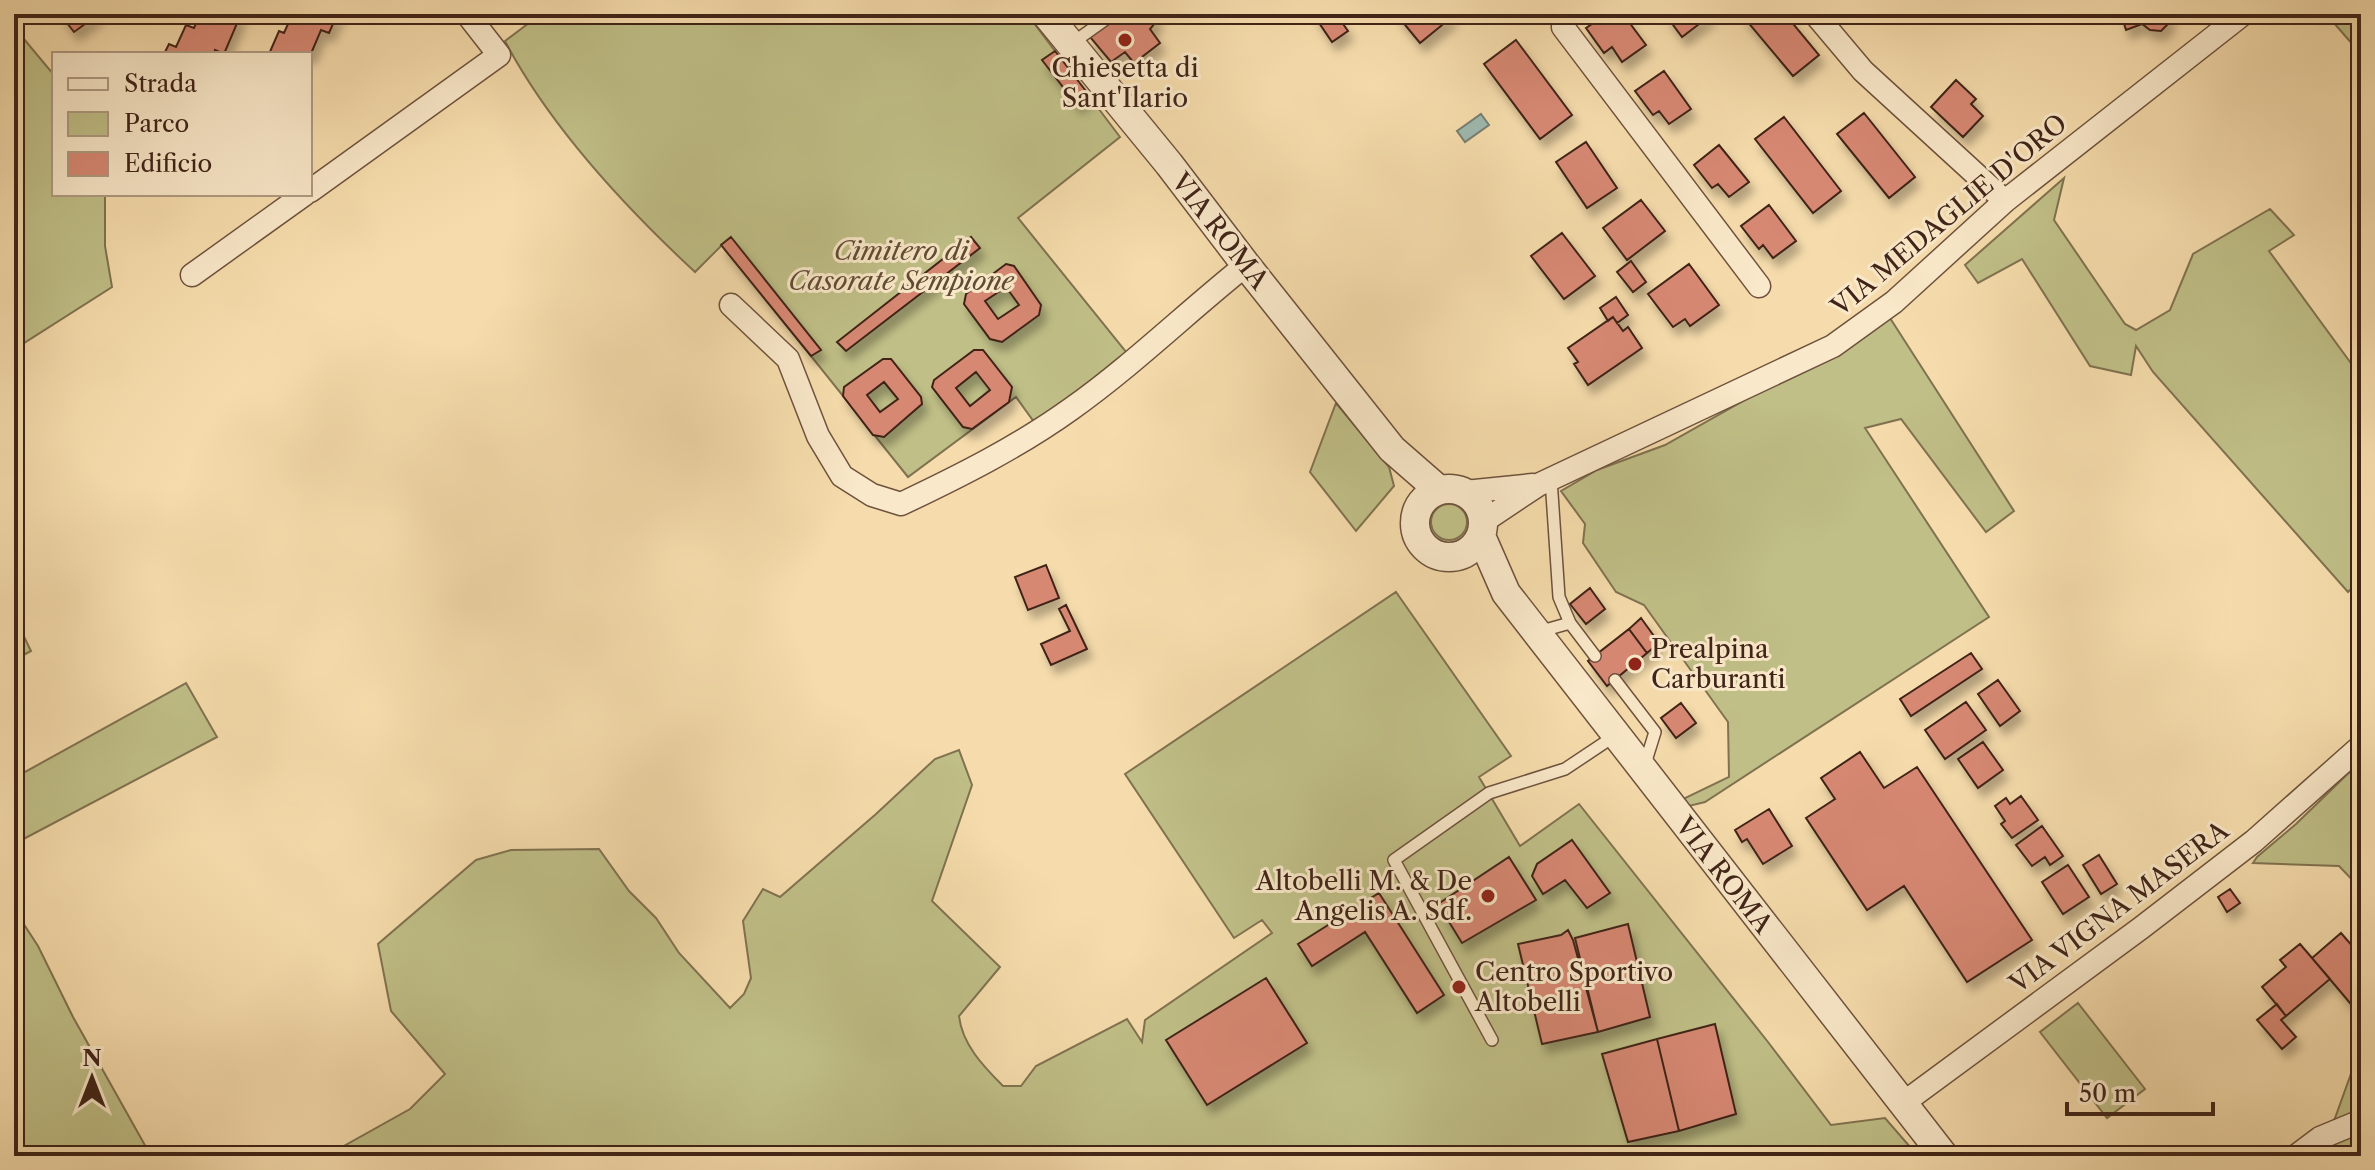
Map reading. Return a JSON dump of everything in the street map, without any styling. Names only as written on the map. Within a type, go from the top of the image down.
[{"type":"street","points":[[312,189],[499,55],[467,14]]},
{"type":"street","name":"VIA ROMA","points":[[1046,14],[1169,164],[1392,449],[1452,491],[1475,499],[1481,509],[1482,529],[1506,593]]},
{"type":"street","points":[[1568,14],[1563,27],[1759,286]]},
{"type":"street","points":[[1815,14],[1863,71],[2005,201]]},
{"type":"street","name":"VIA MEDAGLIE D'ORO","points":[[1482,529],[1544,482],[1833,346],[1894,302],[2005,201],[2243,14]]},
{"type":"street","points":[[192,275],[302,196]]},
{"type":"street","points":[[731,305],[788,359],[818,436],[842,476],[872,495],[901,504],[988,462],[1057,419],[1116,375],[1246,265]]},
{"type":"street","name":"VIA ROMA","points":[[1392,449],[1416,512],[1414,524],[1423,545],[1433,553],[1480,575],[1506,593],[1944,1156]]},
{"type":"street","name":"VIA MEDAGLIE D'ORO","points":[[1452,491],[1544,482]]},
{"type":"street","points":[[1416,512],[1429,494],[1452,491]]},
{"type":"street","points":[[1444,557],[1466,553],[1475,546],[1482,529]]},
{"type":"street","name":"VIA VIGNA MASERA","points":[[1902,1104],[2254,841],[2361,746]]},
{"type":"street","points":[[2296,1156],[2320,1138],[2361,1121]]},
{"type":"lane","points":[[1071,45],[1113,14]]},
{"type":"lane","points":[[1544,482],[1559,597],[1570,623],[1595,656]]},
{"type":"lane","points":[[1538,632],[1570,623]]},
{"type":"lane","points":[[1615,680],[1655,732],[1643,769]]},
{"type":"lane","points":[[1492,1040],[1394,860],[1489,793],[1565,769],[1617,735]]},
{"type":"green space","name":"Cimitero di Casorate Sempione","points":[[541,14],[1027,14],[1120,137],[1018,218],[1127,353],[1037,426],[1016,397],[908,477],[722,245],[695,272],[642,220],[566,134],[505,41]]},
{"type":"green space","points":[[2326,14],[2361,14],[2361,54]]},
{"type":"green space","points":[[14,27],[52,73],[52,196],[105,196],[105,246],[112,287],[24,343],[14,327]]},
{"type":"green space","points":[[2064,178],[2054,220],[2125,324],[2136,330],[2170,310],[2193,254],[2270,209],[2294,235],[2269,251],[2361,377],[2360,588],[2357,583],[2348,592],[2153,372],[2136,346],[2131,375],[2090,366],[2022,259],[1978,283],[1965,265]]},
{"type":"green space","points":[[1890,318],[2014,511],[1986,532],[1901,419],[1865,428],[1989,617],[1705,802],[1689,806],[1683,799],[1729,777],[1728,722],[1644,605],[1616,592],[1583,543],[1585,524],[1561,491],[1597,470],[1665,445]]},
{"type":"green space","points":[[1336,403],[1389,467],[1394,486],[1356,531],[1310,472]]},
{"type":"green space","points":[[1449,504],[1462,509],[1467,522],[1462,535],[1449,540],[1436,535],[1431,522],[1436,509]]},
{"type":"green space","points":[[1396,592],[1511,756],[1479,777],[1520,846],[1579,804],[1831,1125],[1885,1118],[1918,1156],[326,1156],[410,1109],[445,1074],[391,1011],[378,944],[476,860],[511,850],[599,849],[629,891],[656,918],[679,953],[730,1008],[744,994],[751,978],[743,921],[763,889],[780,897],[935,759],[959,750],[972,785],[932,901],[1000,967],[959,1016],[969,1045],[1003,1086],[1021,1086],[1036,1066],[1127,1019],[1142,1042],[1145,1020],[1272,933],[1262,920],[1234,938],[1125,774]]},
{"type":"green space","points":[[14,616],[31,651],[14,660]]},
{"type":"green space","points":[[186,683],[217,737],[14,844],[14,778]]},
{"type":"green space","points":[[2361,761],[2361,889],[2339,866],[2253,863],[2257,857]]},
{"type":"green space","points":[[14,922],[23,923],[38,946],[73,1017],[151,1156],[14,1156]]},
{"type":"green space","points":[[2078,1003],[2145,1089],[2107,1118],[2040,1032]]},
{"type":"green space","points":[[2361,1046],[2361,1156],[2311,1156],[2335,1118]]},
{"type":"water","points":[[1481,114],[1489,125],[1465,142],[1457,131]]},
{"type":"building","points":[[60,14],[99,14],[74,32]]},
{"type":"building","points":[[200,14],[241,14],[225,52],[165,52],[169,44],[176,47],[186,25],[194,28]]},
{"type":"building","points":[[299,14],[340,14],[329,33],[321,30],[312,52],[270,52],[279,31],[284,33],[292,15],[297,17]]},
{"type":"building","name":"Chiesetta di Sant'Ilario","points":[[1120,14],[1156,14],[1156,22],[1150,29],[1160,43],[1134,63],[1125,52],[1111,62],[1090,37]]},
{"type":"building","points":[[1313,14],[1336,14],[1348,31],[1332,42]]},
{"type":"building","points":[[1396,14],[1449,14],[1452,17],[1420,43]]},
{"type":"building","points":[[1607,14],[1623,14],[1646,45],[1622,62],[1612,47],[1604,53],[1586,28]]},
{"type":"building","points":[[1665,14],[1710,14],[1711,15],[1682,37]]},
{"type":"building","points":[[1741,14],[1785,14],[1819,55],[1793,76]]},
{"type":"building","points":[[2121,14],[2170,14],[2168,24],[2161,31],[2150,30],[2142,24],[2126,30]]},
{"type":"building","points":[[1516,40],[1572,115],[1540,139],[1484,64]]},
{"type":"building","points":[[1055,51],[1089,95],[1077,105],[1042,60]]},
{"type":"building","points":[[1664,71],[1691,109],[1669,124],[1659,111],[1653,115],[1635,91]]},
{"type":"building","points":[[1956,80],[1976,99],[1971,104],[1983,116],[1963,137],[1931,107]]},
{"type":"building","points":[[1864,113],[1915,177],[1889,198],[1837,134]]},
{"type":"building","points":[[1784,117],[1841,191],[1813,213],[1755,139]]},
{"type":"building","points":[[1586,142],[1617,188],[1587,208],[1556,162]]},
{"type":"building","points":[[1719,145],[1749,182],[1729,197],[1718,184],[1712,188],[1694,165]]},
{"type":"building","points":[[1641,200],[1665,231],[1627,260],[1603,228]]},
{"type":"building","points":[[1769,205],[1796,241],[1773,258],[1763,245],[1759,249],[1741,226]]},
{"type":"building","points":[[1562,233],[1595,276],[1564,299],[1531,256]]},
{"type":"building","points":[[731,237],[821,350],[811,356],[721,245]]},
{"type":"building","points":[[971,237],[980,248],[846,351],[837,342]]},
{"type":"building","points":[[1631,261],[1646,282],[1633,292],[1617,272]]},
{"type":"building","points":[[1006,264],[1014,266],[1041,305],[1039,315],[1002,342],[990,339],[964,304],[966,294]],"holes":[[[1006,287],[1019,305],[998,319],[985,301]]]},
{"type":"building","points":[[1689,264],[1719,305],[1690,326],[1685,319],[1673,327],[1648,294]]},
{"type":"building","points":[[1616,297],[1628,315],[1617,323],[1613,317],[1608,321],[1600,308]]},
{"type":"building","points":[[1613,317],[1623,331],[1628,327],[1642,348],[1588,385],[1568,348]]},
{"type":"building","points":[[974,350],[983,350],[1012,387],[1009,402],[972,429],[963,427],[932,387],[934,380]],"holes":[[[976,372],[990,390],[970,406],[956,388]]]},
{"type":"building","points":[[883,359],[891,359],[921,397],[922,404],[884,437],[873,435],[843,396],[844,387]],"holes":[[[884,382],[898,399],[880,412],[867,395]]]},
{"type":"building","points":[[1046,565],[1059,598],[1028,610],[1015,577]]},
{"type":"building","points":[[1590,588],[1605,609],[1586,624],[1570,604]]},
{"type":"building","points":[[1066,605],[1087,649],[1051,665],[1041,644],[1070,631],[1059,609]]},
{"type":"building","points":[[1641,618],[1659,643],[1647,653],[1629,629]]},
{"type":"building","points":[[1629,629],[1647,653],[1607,686],[1588,661]]},
{"type":"building","points":[[1971,653],[1982,669],[1911,716],[1900,699]]},
{"type":"building","points":[[1998,680],[2020,711],[2000,726],[1978,694]]},
{"type":"building","points":[[1966,702],[1986,730],[1945,759],[1925,730]]},
{"type":"building","points":[[1681,703],[1696,723],[1676,738],[1661,718]]},
{"type":"building","points":[[1983,742],[2003,770],[1978,788],[1958,759]]},
{"type":"building","points":[[1860,752],[1884,788],[1917,767],[2032,940],[1967,982],[1904,886],[1867,910],[1806,818],[1835,799],[1821,778]]},
{"type":"building","points":[[2021,796],[2038,820],[2012,838],[2001,824],[2005,821],[1995,806],[2006,798],[2010,804]]},
{"type":"building","points":[[1769,809],[1792,846],[1763,864],[1747,839],[1742,842],[1735,830]]},
{"type":"building","points":[[2042,826],[2063,856],[2050,865],[2045,857],[2032,866],[2016,845]]},
{"type":"building","points":[[1572,840],[1610,893],[1587,908],[1565,880],[1543,894],[1532,876],[1537,864]]},
{"type":"building","points":[[2099,855],[2117,884],[2101,894],[2083,865]]},
{"type":"building","points":[[1509,857],[1536,900],[1462,943],[1438,904]]},
{"type":"building","points":[[2068,865],[2089,897],[2063,914],[2042,882]]},
{"type":"building","points":[[2230,889],[2240,903],[2227,912],[2218,897]]},
{"type":"building","points":[[1379,893],[1444,995],[1417,1013],[1365,932],[1312,966],[1298,944]]},
{"type":"building","points":[[1628,924],[1650,1017],[1598,1032],[1575,938]]},
{"type":"building","points":[[1568,930],[1598,1032],[1542,1044],[1518,944],[1561,935]]},
{"type":"building","points":[[2341,933],[2361,956],[2361,994],[2350,1003],[2312,958]]},
{"type":"building","points":[[2300,944],[2330,979],[2286,1016],[2262,987],[2286,967],[2280,960]]},
{"type":"building","points":[[1266,978],[1307,1043],[1207,1105],[1166,1040]]},
{"type":"building","points":[[2277,1004],[2286,1016],[2281,1020],[2296,1037],[2282,1049],[2257,1020]]},
{"type":"building","points":[[1715,1024],[1736,1114],[1679,1131],[1657,1039]]},
{"type":"building","points":[[1657,1039],[1679,1131],[1628,1142],[1602,1054]]},
{"type":"place","name":"Chiesetta di Sant'Ilario","points":[[1125,40]]},
{"type":"place","name":"Prealpina Carburanti","points":[[1635,664]]},
{"type":"place","name":"Altobelli M. & De Angelis A. Sdf.","points":[[1488,896]]},
{"type":"place","name":"Centro Sportivo Altobelli","points":[[1459,987]]}]
